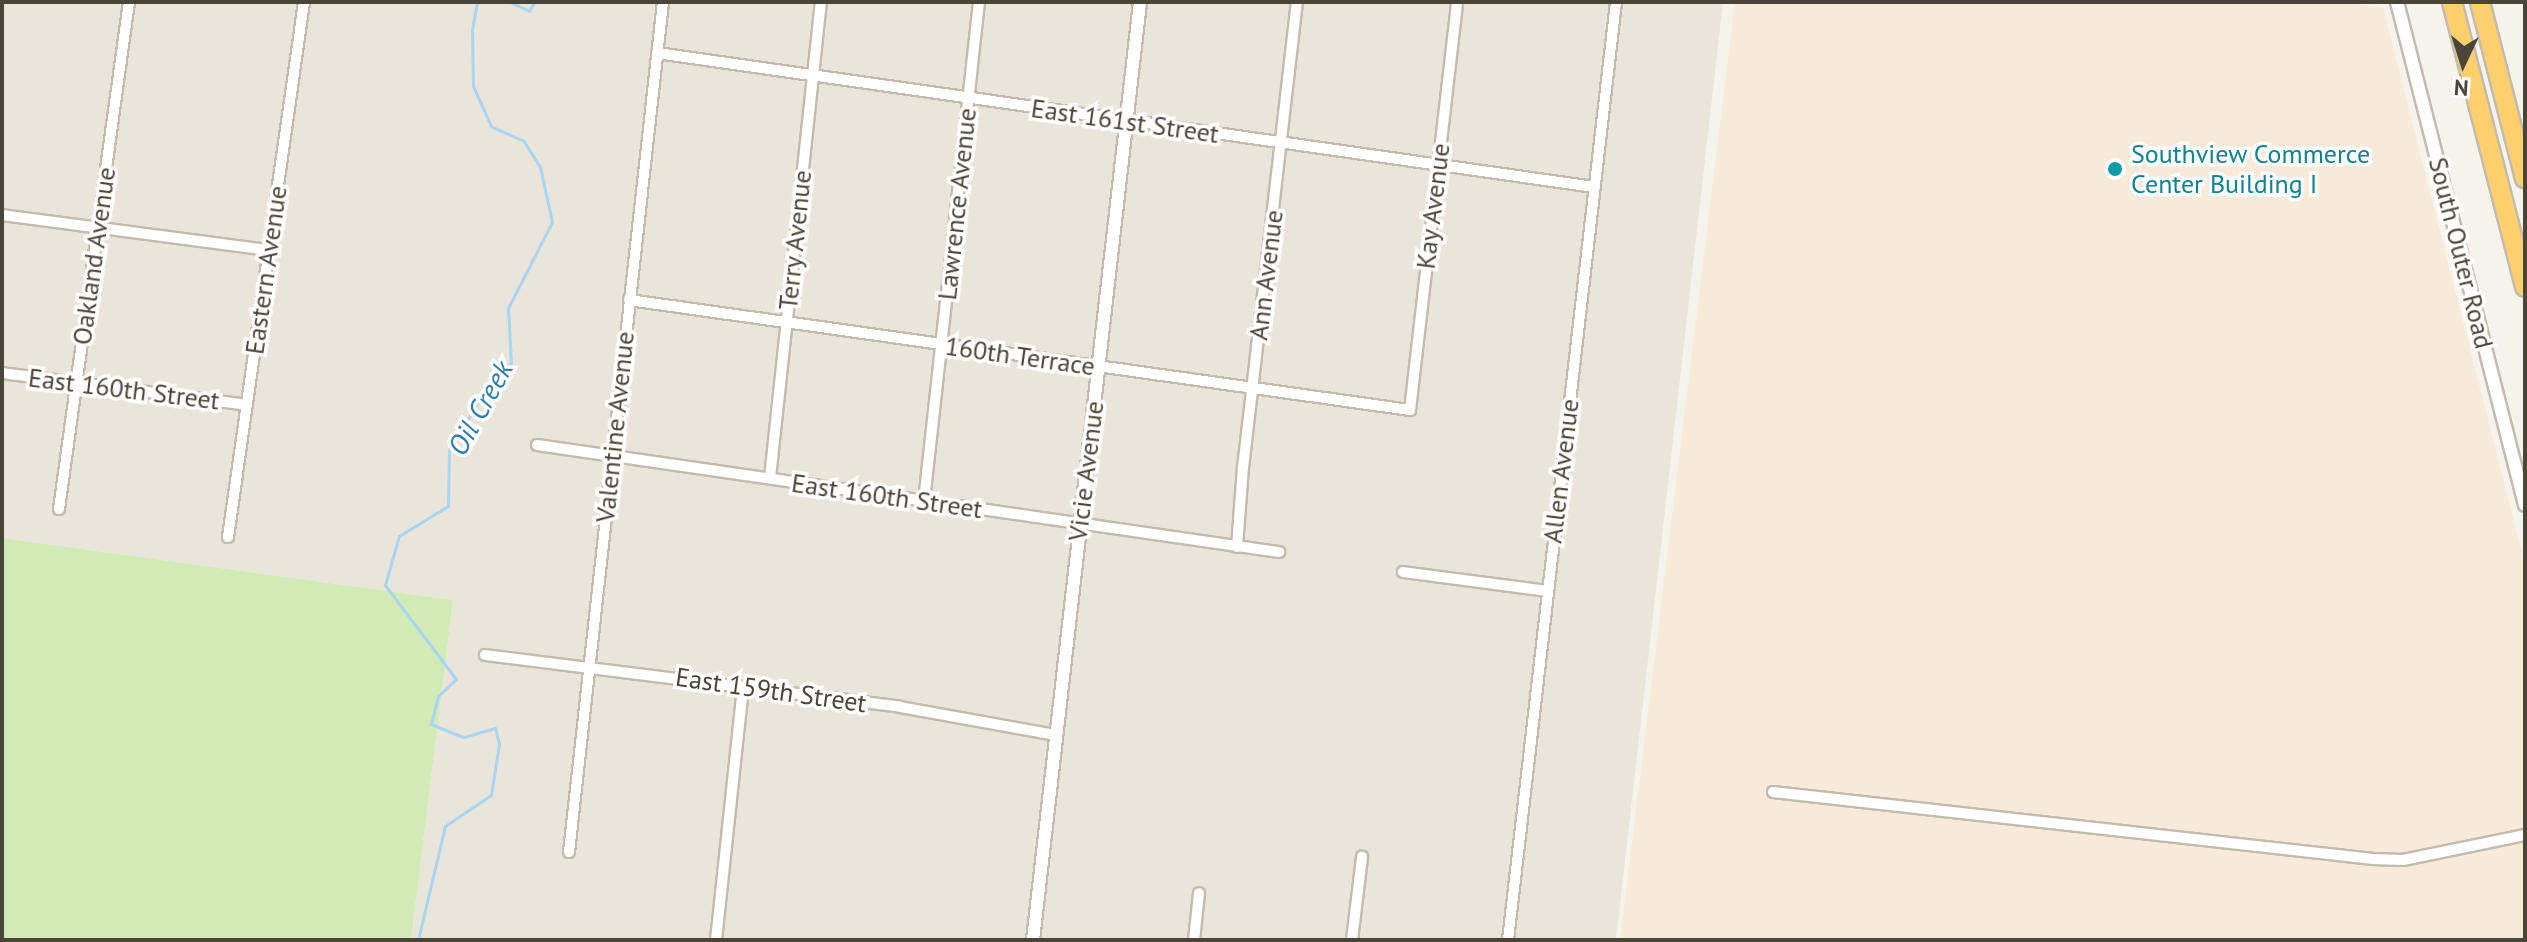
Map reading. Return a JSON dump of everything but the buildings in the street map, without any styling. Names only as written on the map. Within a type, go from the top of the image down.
[{"type":"highway","points":[[2452,2],[2525,287]]},
{"type":"highway","points":[[2480,2],[2525,178]]},
{"type":"street","name":"Oakland Avenue","points":[[59,509],[129,2]]},
{"type":"street","name":"Eastern Avenue","points":[[228,537],[304,2]]},
{"type":"street","name":"Valentine Avenue","points":[[569,852],[663,2]]},
{"type":"street","name":"Terry Avenue","points":[[770,478],[821,2]]},
{"type":"street","name":"Lawrence Avenue","points":[[924,501],[979,2]]},
{"type":"street","name":"Vicie Avenue","points":[[1033,940],[1140,2]]},
{"type":"street","name":"Ann Avenue","points":[[1237,547],[1297,2]]},
{"type":"street","name":"Kay Avenue","points":[[1410,410],[1457,2]]},
{"type":"street","name":"Allen Avenue","points":[[1508,940],[1616,2]]},
{"type":"street","name":"South Outer Road","points":[[2397,2],[2525,505]]},
{"type":"street","name":"East 161st Street","points":[[657,53],[1594,187]]},
{"type":"street","points":[[2,215],[268,250]]},
{"type":"street","name":"160th Terrace","points":[[629,300],[1410,410]]},
{"type":"street","name":"East 160th Street","points":[[2,373],[247,405]]},
{"type":"street","name":"East 160th Street","points":[[537,445],[1279,552]]},
{"type":"street","points":[[1403,572],[1547,591]]},
{"type":"street","name":"East 159th Street","points":[[485,655],[588,665],[900,707],[1056,735]]},
{"type":"street","points":[[716,940],[743,686]]},
{"type":"street","points":[[1773,792],[2373,859],[2403,860],[2525,835]]},
{"type":"street","points":[[1352,940],[1362,857]]},
{"type":"street","points":[[1194,940],[1199,893]]},
{"type":"shaded area","points":[[2,2],[1723,2],[1616,940],[411,940],[453,600],[2,538]]},
{"type":"shaded area","points":[[1735,2],[2343,2],[2383,8],[2525,565],[2525,940],[1620,940]]},
{"type":"green space","points":[[2,538],[453,600],[411,940],[2,940]]},
{"type":"waterway","name":"Oil Creek","points":[[418,940],[445,826],[491,795],[499,744],[495,728],[463,737],[431,724],[438,696],[456,679],[385,585],[399,536],[448,506],[449,451],[481,397],[511,363],[508,308],[552,222],[540,167],[524,141],[491,126],[473,86],[472,30],[477,2]]},
{"type":"waterway","name":"Oil Creek","points":[[510,2],[529,11],[534,2]]},
{"type":"place","name":"Southview Commerce Center Building I","points":[[2115,169]]}]
